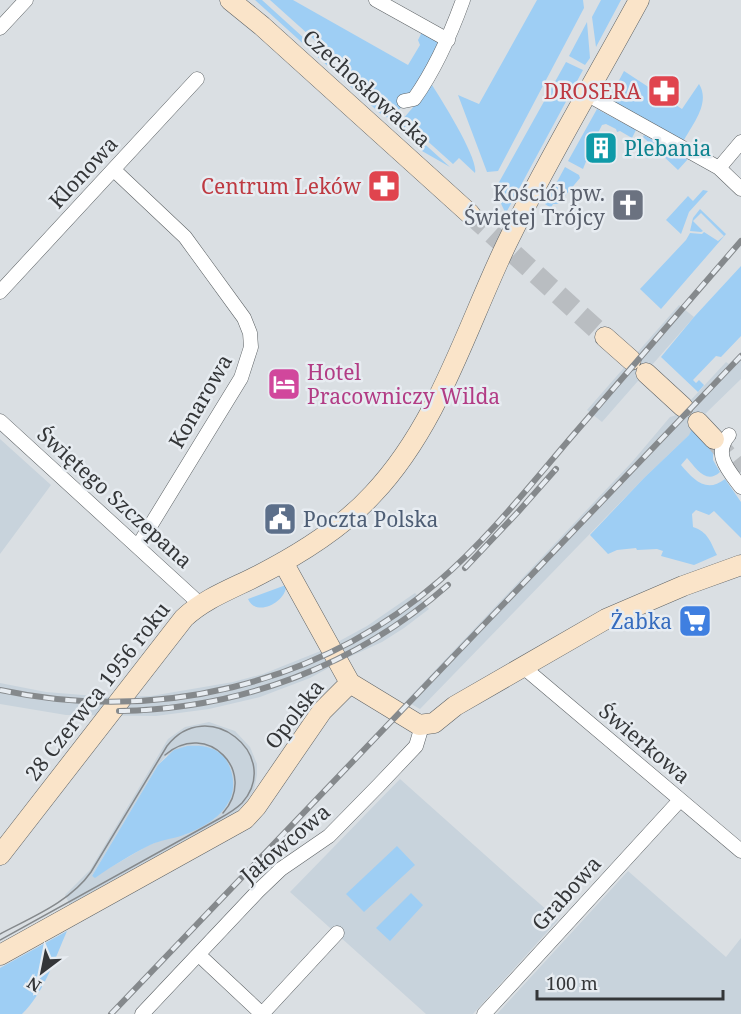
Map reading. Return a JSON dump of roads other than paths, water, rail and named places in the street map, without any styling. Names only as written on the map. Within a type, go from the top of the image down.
[{"type":"street","points":[[0,28],[26,0]]},
{"type":"street","name":"Czechosłowacka","points":[[230,0],[262,26],[470,214]]},
{"type":"street","points":[[376,0],[448,40]]},
{"type":"street","points":[[404,101],[414,99],[430,76],[448,40],[463,0]]},
{"type":"street","name":"28 Czerwca 1956 roku","points":[[0,855],[184,618],[200,604],[283,562],[326,535],[361,506],[387,478],[414,440],[443,388],[498,261],[639,0]]},
{"type":"street","name":"Klonowa","points":[[0,292],[197,79]]},
{"type":"street","points":[[588,95],[719,168],[741,189]]},
{"type":"street","points":[[719,168],[741,142]]},
{"type":"street","name":"Konarowa","points":[[114,170],[195,248],[244,318],[251,339],[249,356],[241,378],[138,546]]},
{"type":"street","points":[[605,337],[631,360]]},
{"type":"street","points":[[646,373],[683,408]]},
{"type":"street","name":"Świętego Szczepana","points":[[0,420],[200,604]]},
{"type":"street","points":[[698,423],[721,437],[722,458],[741,487]]},
{"type":"street","points":[[283,562],[350,683]]},
{"type":"street","points":[[422,726],[434,723],[456,706],[522,666],[606,619],[655,597],[741,565]]},
{"type":"street","name":"Świerkowa","points":[[522,666],[741,851]]},
{"type":"street","name":"Opolska","points":[[0,955],[245,819],[253,811],[322,711],[350,683],[422,726]]},
{"type":"street","name":"Jałowcowa","points":[[142,1014],[258,891],[287,864],[329,836],[396,768],[416,746],[422,726]]},
{"type":"street","name":"Grabowa","points":[[484,1014],[680,800]]},
{"type":"street","points":[[199,955],[262,1014],[337,933]]},
{"type":"tunnel","points":[[470,214],[605,337]]},
{"type":"tunnel","points":[[714,439],[741,472]]},
{"type":"tram line","points":[[0,934],[50,908],[82,883],[91,872],[167,746],[183,732],[202,726],[219,729],[235,737],[247,750],[254,767],[252,785],[242,803],[236,808],[0,940]]},
{"type":"tram line","points":[[165,755],[181,745],[197,743],[211,747],[223,755],[232,767],[235,782],[233,797],[223,813]]},
{"type":"railway","points":[[0,690],[58,699],[117,702],[175,698],[232,687],[288,670],[341,647],[392,617],[439,581],[492,529],[741,241]]},
{"type":"railway","points":[[111,1014],[741,356]]},
{"type":"railway","points":[[465,568],[556,469]]},
{"type":"railway","points":[[119,711],[209,702],[252,692],[295,678],[375,639],[412,614],[448,585]]},
{"type":"place","name":"DROSERA","points":[[664,91]]},
{"type":"place","name":"Plebania","points":[[601,148]]},
{"type":"place","name":"Centrum Leków","points":[[384,186]]},
{"type":"place","name":"Kościół pw. Świętej Trójcy","points":[[628,205]]},
{"type":"place","name":"Hotel Pracowniczy Wilda","points":[[284,384]]},
{"type":"place","name":"Poczta Polska","points":[[280,519]]},
{"type":"place","name":"Żabka","points":[[695,621]]}]
